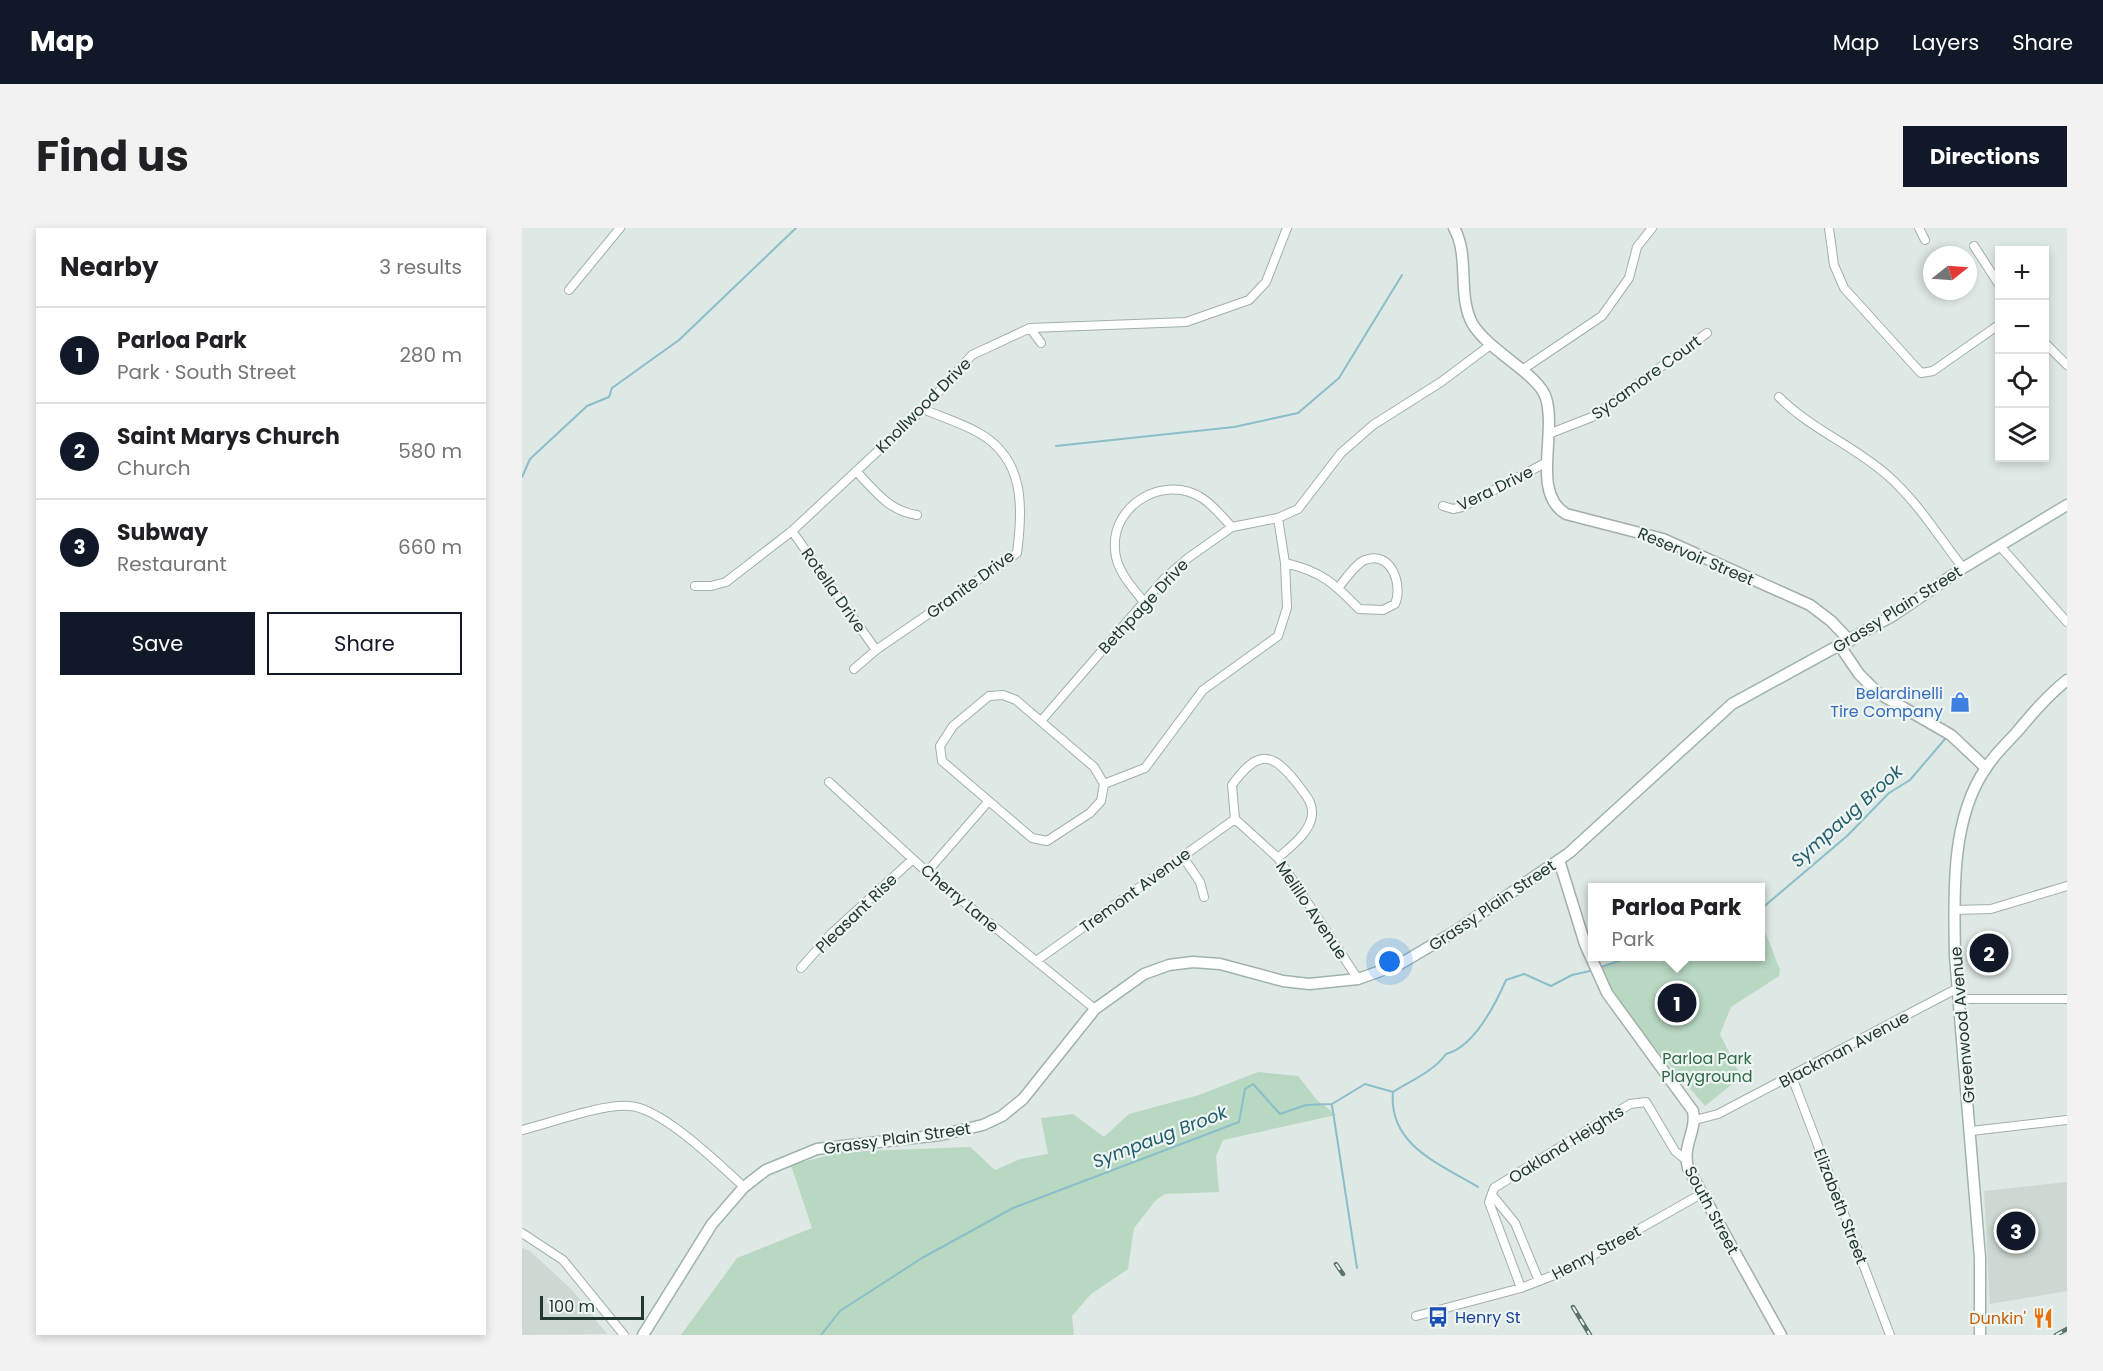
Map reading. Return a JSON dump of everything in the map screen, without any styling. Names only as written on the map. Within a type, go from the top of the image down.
[{"type":"main road","name":"Reservoir Street","points":[[1454,228],[1461,256],[1466,306],[1472,322],[1489,346],[1522,370],[1545,395],[1551,433],[1547,462],[1547,491],[1551,501],[1566,514],[1627,527],[1663,539],[1810,605],[1831,621],[1845,643],[1859,674],[1878,693],[1951,735],[1986,768]]},
{"type":"main road","name":"Grassy Plain Street","points":[[643,1335],[712,1224],[744,1187],[766,1170],[817,1149],[949,1134],[983,1125],[1002,1116],[1023,1099],[1095,1009],[1144,974],[1169,965],[1193,962],[1220,964],[1283,981],[1309,984],[1358,979],[1400,964],[1426,950],[1558,860],[1732,704],[1751,691],[1845,643],[2067,505]]},
{"type":"main road","name":"Greenwood Avenue","points":[[1980,1335],[1980,1258],[1958,993],[1954,910],[1963,826],[1969,805],[1986,768],[2034,711],[2067,680]]},
{"type":"main road","points":[[1558,860],[1588,951]]},
{"type":"main road","points":[[1593,961],[1607,993],[1683,1093],[1694,1111],[1695,1120]]},
{"type":"main road","name":"South Street","points":[[1695,1120],[1687,1142],[1686,1160],[1701,1194],[1781,1335]]},
{"type":"street","points":[[569,290],[620,228]]},
{"type":"street","name":"Knollwood Drive","points":[[695,586],[711,586],[726,582],[792,531],[922,410],[972,355],[1030,328],[1186,322],[1249,300],[1266,282],[1287,228]]},
{"type":"street","points":[[1522,370],[1602,316],[1629,278],[1637,247],[1652,228]]},
{"type":"street","points":[[1829,228],[1828,239],[1834,266],[1844,288],[1921,373],[1934,371],[1995,328]]},
{"type":"street","points":[[1918,228],[1925,240]]},
{"type":"street","points":[[1977,251],[1995,278]]},
{"type":"street","points":[[1030,328],[1041,343]]},
{"type":"street","name":"Sycamore Court","points":[[1551,433],[1592,417],[1707,333]]},
{"type":"street","name":"Bethpage Drive","points":[[1041,721],[1144,602],[1188,558],[1232,527],[1278,518],[1298,509],[1341,453],[1373,425],[1441,382],[1489,346]]},
{"type":"street","points":[[2049,347],[2067,365]]},
{"type":"street","points":[[1779,397],[1800,418],[1860,455],[1888,476],[1917,507],[1963,568]]},
{"type":"street","name":"Granite Drive","points":[[854,669],[876,650],[1017,554],[1021,520],[1020,489],[1007,457],[980,434],[922,410]]},
{"type":"street","name":"Vera Drive","points":[[1443,506],[1453,509],[1462,507],[1547,462]]},
{"type":"street","points":[[856,471],[888,505],[904,514],[917,515]]},
{"type":"street","points":[[1144,602],[1121,570],[1114,550],[1119,523],[1137,500],[1155,491],[1175,489],[1202,497],[1232,527]]},
{"type":"street","points":[[1104,784],[1145,768],[1203,690],[1278,636],[1287,608],[1285,563],[1278,518]]},
{"type":"street","name":"Rotella Drive","points":[[792,531],[876,650]]},
{"type":"street","points":[[2000,546],[2067,622]]},
{"type":"street","points":[[1285,563],[1307,568],[1331,581],[1338,588],[1359,609],[1383,610],[1395,604],[1400,594],[1399,581],[1389,566],[1371,559],[1363,561],[1338,588]]},
{"type":"street","points":[[1003,695],[1016,700],[1094,767],[1104,784],[1101,801],[1090,813],[1047,841],[1032,838],[987,802],[942,761],[940,746],[953,726],[989,696],[1003,695]]},
{"type":"street","points":[[1235,819],[1232,784],[1244,768],[1254,761],[1269,760],[1282,764],[1311,803],[1312,817],[1301,837],[1278,858]]},
{"type":"street","name":"Cherry Lane","points":[[829,782],[927,872],[1095,1009]]},
{"type":"street","points":[[927,872],[987,802]]},
{"type":"street","name":"Tremont Avenue","points":[[1036,961],[1235,819]]},
{"type":"street","name":"Melillo Avenue","points":[[1235,819],[1278,858],[1358,979]]},
{"type":"street","points":[[1182,857],[1200,882],[1204,897]]},
{"type":"street","name":"Pleasant Rise","points":[[801,968],[831,934],[913,859]]},
{"type":"street","points":[[1954,910],[1991,909],[2067,886]]},
{"type":"street","points":[[1958,993],[2067,999]]},
{"type":"street","name":"Blackman Avenue","points":[[1695,1120],[1718,1114],[1958,993]]},
{"type":"street","name":"Elizabeth Street","points":[[1792,1077],[1890,1335]]},
{"type":"street","name":"Oakland Heights","points":[[1521,1288],[1489,1202],[1494,1188],[1630,1104],[1647,1102],[1675,1151],[1686,1160]]},
{"type":"street","points":[[522,1130],[614,1106],[636,1106],[690,1139],[744,1187]]},
{"type":"street","points":[[1971,1131],[2067,1120]]},
{"type":"street","name":"Henry Street","points":[[1416,1316],[1521,1288],[1567,1270],[1701,1194]]},
{"type":"street","name":"Oakland Heights","points":[[1492,1195],[1515,1223],[1539,1281]]},
{"type":"street","points":[[522,1233],[563,1260],[624,1335]]},
{"type":"shaded area","points":[[2067,1182],[2067,1291],[1990,1304],[1984,1191]]},
{"type":"shaded area","points":[[522,1248],[530,1251],[572,1290],[607,1334],[522,1335]]},
{"type":"green space","name":"Parloa Park Playground","points":[[1765,931],[1780,970],[1779,976],[1731,1007],[1720,1034],[1741,1077],[1705,1106],[1623,1011],[1600,972],[1604,965],[1616,961],[1765,961]]},
{"type":"green space","points":[[1258,1072],[1298,1076],[1317,1100],[1336,1115],[1223,1140],[1216,1156],[1219,1192],[1165,1194],[1156,1200],[1134,1228],[1128,1269],[1091,1294],[1072,1316],[1074,1335],[681,1335],[737,1258],[812,1228],[791,1165],[841,1152],[970,1147],[995,1170],[1020,1159],[1048,1154],[1041,1118],[1073,1114],[1104,1137],[1129,1114],[1199,1095]]},
{"type":"waterway","points":[[522,477],[530,459],[587,406],[609,397],[612,388],[679,340],[796,228]]},
{"type":"waterway","points":[[1056,446],[1234,427],[1298,413],[1339,378],[1402,275]]},
{"type":"waterway","name":"Sympaug Brook","points":[[1765,906],[1847,836],[1889,793],[1910,780],[1945,739]]},
{"type":"waterway","name":"Sympaug Brook","points":[[1601,967],[1618,961]]},
{"type":"waterway","name":"Sympaug Brook","points":[[821,1335],[840,1311],[922,1258],[1013,1208],[1239,1122],[1245,1089],[1253,1084],[1280,1114],[1306,1105],[1332,1104],[1365,1084],[1393,1092],[1429,1070],[1446,1054],[1466,1043],[1490,1013],[1506,980],[1524,974],[1551,986],[1572,975],[1590,971]]},
{"type":"waterway","points":[[1393,1092],[1394,1110],[1399,1126],[1408,1139],[1433,1161],[1478,1187]]},
{"type":"waterway","points":[[1332,1105],[1357,1268]]},
{"type":"railway","points":[[1336,1264],[1343,1274]]},
{"type":"railway","points":[[1573,1307],[1590,1335]]},
{"type":"railway","points":[[2056,1335],[2067,1329]]},
{"type":"place","name":"Belardinelli Tire Company","points":[[1960,702]]},
{"type":"place","name":"Saint Marys Church","points":[[1989,953]]},
{"type":"place","name":"Parloa Park","points":[[1677,1003]]},
{"type":"place","name":"Subway","points":[[2016,1231]]},
{"type":"place","name":"Henry St","points":[[1438,1317]]},
{"type":"place","name":"Dunkin'","points":[[2043,1318]]}]
